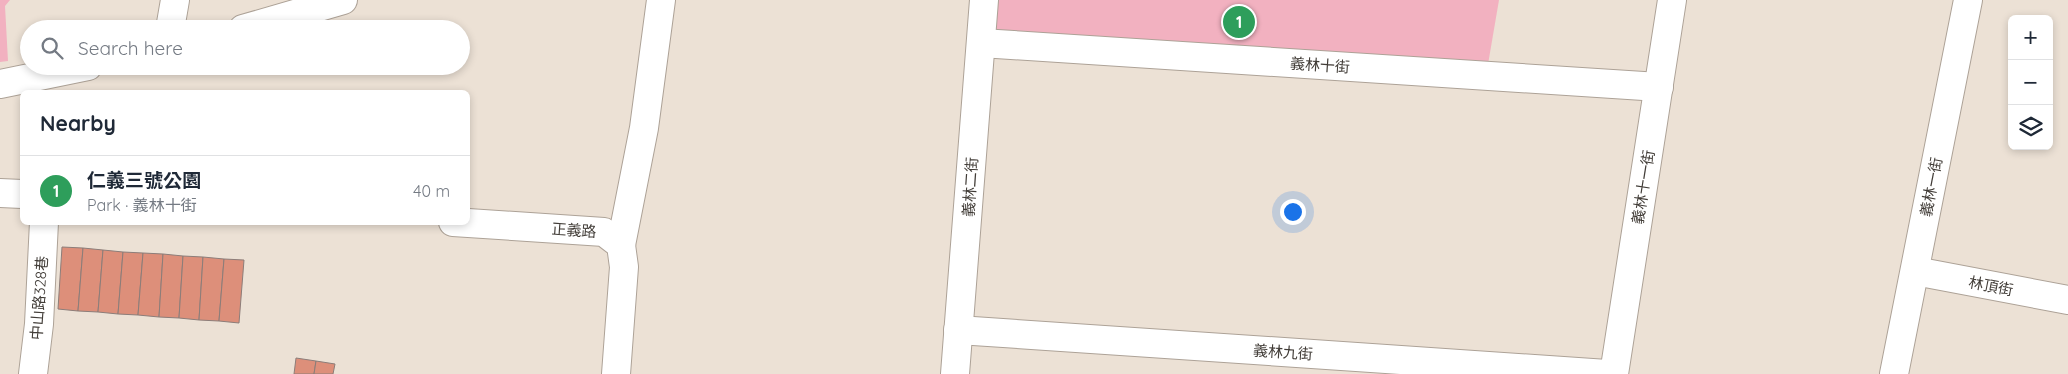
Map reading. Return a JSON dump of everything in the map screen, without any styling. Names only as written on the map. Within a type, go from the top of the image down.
[{"type":"street","points":[[172,20],[176,0]]},
{"type":"street","points":[[274,20],[343,0]]},
{"type":"street","points":[[616,374],[624,267],[621,245],[644,128],[661,0]]},
{"type":"street","name":"義林二街","points":[[955,374],[984,0]]},
{"type":"street","name":"義林十一街","points":[[1614,374],[1672,0]]},
{"type":"street","name":"義林一街","points":[[1894,374],[1968,0]]},
{"type":"street","name":"義林十街","points":[[981,43],[1659,87]]},
{"type":"street","points":[[0,84],[44,75]]},
{"type":"street","points":[[0,193],[20,194]]},
{"type":"street","name":"正義路","points":[[470,223],[604,232],[621,245]]},
{"type":"street","name":"中山路328巷","points":[[33,374],[39,324],[44,225]]},
{"type":"street","name":"林頂街","points":[[1915,271],[2068,300]]},
{"type":"street","name":"義林九街","points":[[958,330],[1458,369],[1607,374]]},
{"type":"shaded area","points":[[0,0],[10,0],[5,6],[8,61],[0,62]]},
{"type":"shaded area","points":[[984,0],[1499,0],[1486,76],[981,43]]},
{"type":"building","points":[[62,247],[83,248],[78,311],[58,309]]},
{"type":"building","points":[[83,248],[103,250],[98,312],[78,311]]},
{"type":"building","points":[[103,250],[123,252],[118,314],[98,312]]},
{"type":"building","points":[[123,252],[143,253],[138,315],[118,314]]},
{"type":"building","points":[[143,253],[163,254],[159,317],[138,315]]},
{"type":"building","points":[[163,254],[183,256],[179,318],[159,317]]},
{"type":"building","points":[[183,256],[203,257],[199,320],[179,318]]},
{"type":"building","points":[[203,257],[224,259],[219,321],[199,320]]},
{"type":"building","points":[[224,259],[244,260],[239,323],[219,321]]},
{"type":"building","points":[[296,358],[316,361],[314,374],[294,374]]},
{"type":"building","points":[[316,361],[335,364],[333,374],[314,374]]},
{"type":"place","name":"仁義三號公園","points":[[1239,22]]}]
